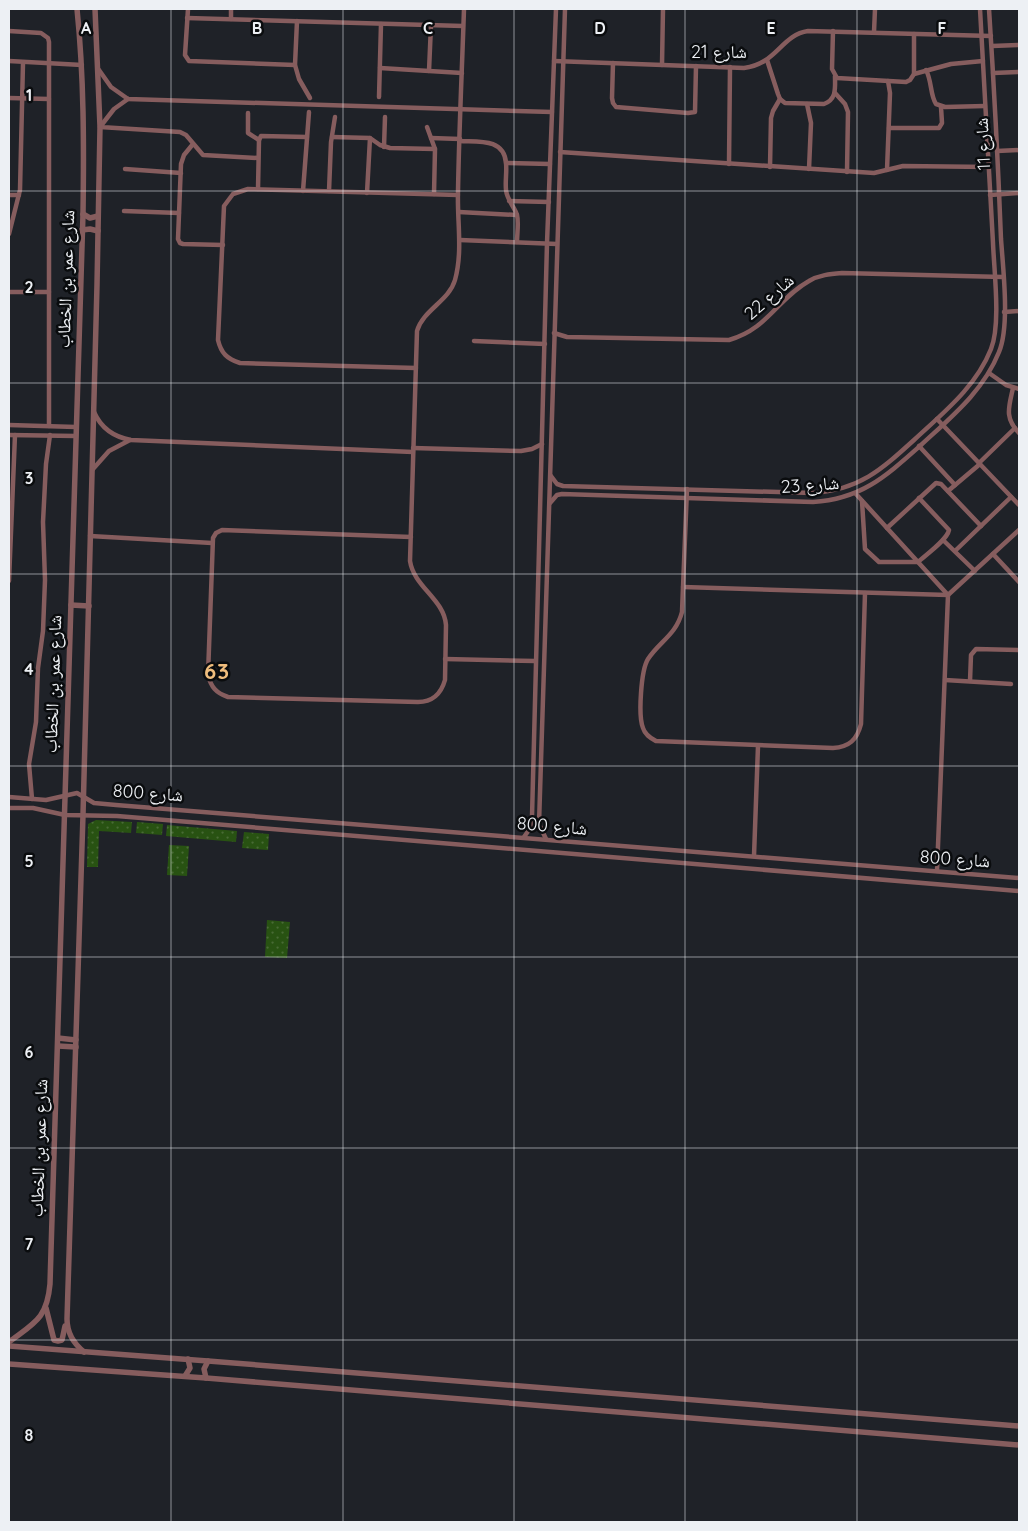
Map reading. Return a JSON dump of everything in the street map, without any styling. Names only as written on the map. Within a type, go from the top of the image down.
[{"type":"street","name":"شارع عمر بن الخطاب","points":[[46,1308],[50,1284],[83,214],[82,65],[77,9]]},
{"type":"street","name":"شارع عمر بن الخطاب","points":[[84,1352],[70,1336],[67,1318],[84,796],[98,231],[100,126],[95,9]]},
{"type":"street","points":[[188,9],[185,55],[189,61],[295,65]]},
{"type":"street","points":[[231,9],[231,19]]},
{"type":"street","points":[[411,537],[222,530],[214,535],[212,542],[208,674],[212,687],[228,697],[424,702],[436,697],[443,686],[445,616],[418,582],[410,561],[411,537],[413,450],[418,326],[454,283],[460,240],[458,195],[464,9]]},
{"type":"street","points":[[524,837],[529,831],[531,823],[547,243],[556,9]]},
{"type":"street","points":[[546,839],[539,824],[565,9]]},
{"type":"street","points":[[662,65],[663,9]]},
{"type":"street","points":[[874,32],[876,9]]},
{"type":"street","name":"شارع 11","points":[[980,9],[994,277]]},
{"type":"street","name":"شارع 11","points":[[990,9],[1003,278]]},
{"type":"street","points":[[187,18],[463,26]]},
{"type":"street","points":[[296,21],[295,65],[299,79],[310,98]]},
{"type":"street","points":[[379,97],[381,24]]},
{"type":"street","points":[[429,71],[431,25]]},
{"type":"street","points":[[9,31],[45,35],[49,42],[49,426]]},
{"type":"street","name":"شارع 21","points":[[554,61],[752,67],[767,60],[795,35],[808,31],[991,36]]},
{"type":"street","points":[[767,60],[780,99],[785,103],[824,104],[833,98],[835,94],[835,76],[832,69],[833,31]]},
{"type":"street","points":[[835,76],[841,79],[906,82],[910,80],[914,74],[914,34]]},
{"type":"street","points":[[992,46],[1019,45]]},
{"type":"street","points":[[9,61],[82,65]]},
{"type":"street","points":[[914,74],[950,64],[983,61]]},
{"type":"street","points":[[9,234],[19,196],[23,63]]},
{"type":"street","points":[[612,63],[612,98],[616,107],[688,113],[695,112],[696,66]]},
{"type":"street","points":[[729,164],[730,67]]},
{"type":"street","points":[[380,68],[462,73]]},
{"type":"street","points":[[99,70],[111,87],[128,99],[552,112]]},
{"type":"street","points":[[926,70],[936,104],[941,106],[985,106]]},
{"type":"street","points":[[993,73],[1019,72]]},
{"type":"street","points":[[887,170],[890,93],[888,81]]},
{"type":"street","points":[[835,94],[845,104],[848,112],[847,172]]},
{"type":"street","points":[[9,98],[49,99]]},
{"type":"street","points":[[100,126],[110,113],[128,99]]},
{"type":"street","points":[[770,166],[773,111],[780,99]]},
{"type":"street","points":[[807,104],[811,123],[809,169]]},
{"type":"street","points":[[889,128],[939,128],[942,123],[941,106]]},
{"type":"street","points":[[302,191],[309,112]]},
{"type":"street","points":[[248,113],[248,133],[259,140]]},
{"type":"street","points":[[329,192],[331,142],[335,117]]},
{"type":"street","points":[[384,146],[385,117]]},
{"type":"street","points":[[100,126],[180,132],[186,135],[202,154],[206,156],[258,158]]},
{"type":"street","points":[[427,127],[434,149],[434,194]]},
{"type":"street","points":[[258,190],[259,140],[262,136],[307,137]]},
{"type":"street","points":[[332,137],[370,138],[384,146],[434,149]]},
{"type":"street","points":[[367,192],[370,138]]},
{"type":"street","points":[[431,138],[490,142],[503,152],[506,163],[506,191],[517,215],[517,242]]},
{"type":"street","points":[[193,144],[183,158],[178,239],[180,243],[222,245]]},
{"type":"street","points":[[997,151],[1019,150]]},
{"type":"street","points":[[560,152],[874,174],[912,166],[988,167]]},
{"type":"street","points":[[506,163],[550,164]]},
{"type":"street","points":[[125,169],[181,172]]},
{"type":"street","points":[[416,368],[240,363],[227,358],[219,347],[218,340],[224,206],[238,191],[258,190],[458,195]]},
{"type":"street","points":[[990,195],[1019,194]]},
{"type":"street","points":[[9,195],[19,196]]},
{"type":"street","points":[[509,201],[549,202]]},
{"type":"street","points":[[124,211],[179,213]]},
{"type":"street","points":[[459,212],[517,215]]},
{"type":"street","points":[[83,214],[90,218],[98,216]]},
{"type":"street","points":[[82,230],[98,231]]},
{"type":"street","points":[[460,240],[557,244]]},
{"type":"street","name":"شارع 22","points":[[554,333],[567,337],[729,340],[753,330],[795,291],[809,281],[825,274],[1003,278]]},
{"type":"street","name":"شارع 23","points":[[551,476],[558,484],[563,486],[813,493],[846,488],[877,472],[969,387],[991,349],[996,322],[994,277]]},
{"type":"street","name":"شارع 23","points":[[550,503],[552,498],[562,494],[812,502],[834,500],[856,494],[883,478],[919,446],[974,394],[989,373],[1002,342],[1004,312],[1003,278]]},
{"type":"street","points":[[9,292],[49,292]]},
{"type":"street","points":[[1004,312],[1019,311]]},
{"type":"street","points":[[474,341],[545,344]]},
{"type":"street","points":[[989,373],[1006,385],[1019,389]]},
{"type":"street","points":[[544,375],[553,375]]},
{"type":"street","points":[[1013,388],[1008,414],[1010,422],[1019,433]]},
{"type":"street","points":[[94,411],[106,429],[119,437],[131,440],[413,450],[521,451],[532,449],[542,444]]},
{"type":"street","points":[[936,419],[1019,505]]},
{"type":"street","points":[[9,425],[76,427]]},
{"type":"street","points":[[948,491],[1014,428]]},
{"type":"street","points":[[9,435],[76,436]]},
{"type":"street","points":[[9,581],[11,462],[15,435]]},
{"type":"street","points":[[32,799],[30,764],[36,722],[38,668],[42,631],[45,580],[43,522],[46,464],[50,435]]},
{"type":"street","points":[[92,470],[109,451],[131,440]]},
{"type":"street","points":[[919,446],[955,485]]},
{"type":"street","points":[[887,528],[936,483],[941,484],[981,526]]},
{"type":"street","points":[[687,489],[682,612],[677,627],[648,659],[642,673],[643,728],[648,736],[656,742],[843,747],[852,742],[859,734],[862,724],[865,593]]},
{"type":"street","points":[[856,494],[948,594],[937,872]]},
{"type":"street","points":[[955,551],[1011,497]]},
{"type":"street","points":[[862,501],[865,549],[879,562],[918,562],[949,533],[948,528],[919,498]]},
{"type":"street","points":[[683,587],[948,594],[1019,530]]},
{"type":"street","points":[[90,536],[212,542]]},
{"type":"street","points":[[943,540],[975,571]]},
{"type":"street","points":[[993,554],[1019,582]]},
{"type":"street","points":[[71,605],[89,606]]},
{"type":"street","points":[[970,682],[971,656],[976,649],[1019,650]]},
{"type":"street","points":[[445,659],[535,662]]},
{"type":"street","points":[[944,680],[1011,684]]},
{"type":"street","points":[[534,716],[543,716]]},
{"type":"street","points":[[754,856],[758,746]]},
{"type":"street","name":"شارع 800","points":[[9,797],[38,800],[53,799],[77,793],[94,803],[1019,878]]},
{"type":"street","points":[[38,800],[38,809]]},
{"type":"street","name":"شارع 800","points":[[9,808],[38,809],[65,815],[117,816],[1019,890]]},
{"type":"street","points":[[436,842],[437,830]]},
{"type":"street","points":[[615,845],[615,856]]},
{"type":"street","points":[[58,1038],[76,1040]]},
{"type":"street","points":[[58,1046],[76,1048]]},
{"type":"street","points":[[46,1308],[52,1336],[56,1341],[63,1338],[67,1318]]},
{"type":"street","points":[[9,1342],[38,1320],[46,1308]]},
{"type":"street","points":[[9,1346],[208,1360],[1019,1426]]},
{"type":"street","points":[[185,1376],[190,1368],[188,1359]]},
{"type":"street","points":[[206,1378],[204,1369],[208,1360]]},
{"type":"street","points":[[9,1364],[185,1376],[1019,1445]]},
{"type":"green space","points":[[96,820],[132,822],[131,833],[99,831],[98,867],[87,867],[88,824]]},
{"type":"green space","points":[[137,822],[163,824],[162,835],[136,833]]},
{"type":"green space","points":[[167,825],[237,831],[236,842],[166,836]]},
{"type":"green space","points":[[244,832],[269,834],[268,850],[242,848]]},
{"type":"green space","points":[[169,845],[189,846],[187,876],[167,875]]},
{"type":"green space","points":[[267,920],[290,922],[287,958],[265,957]]},
{"type":"district","name":"63","points":[[217,671]]}]
